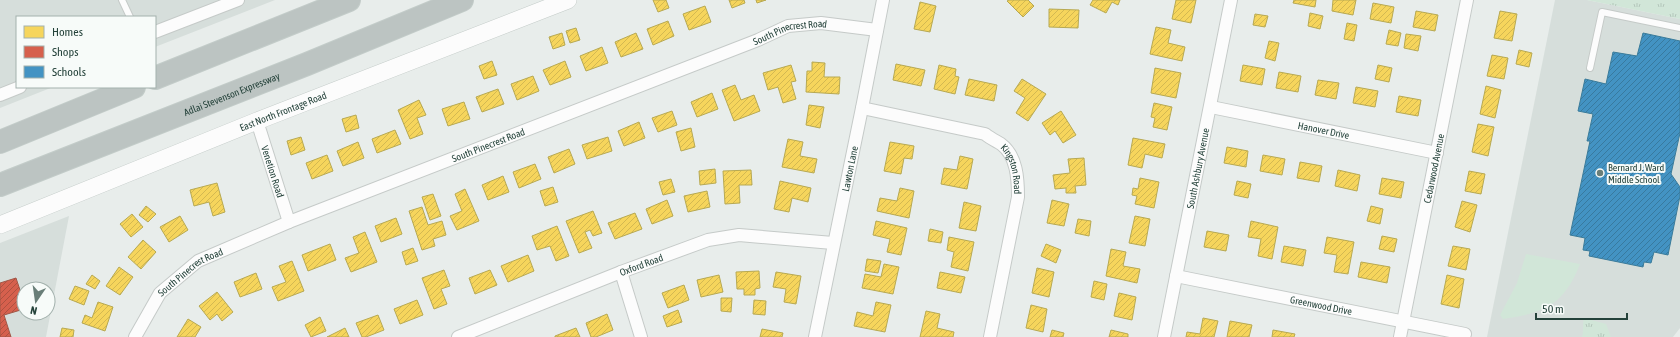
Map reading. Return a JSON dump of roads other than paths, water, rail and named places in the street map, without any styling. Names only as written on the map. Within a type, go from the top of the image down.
[{"type":"highway","points":[[156,78],[349,0]]},
{"type":"highway","name":"Adlai Stevenson Expressway","points":[[0,185],[307,64],[462,0]]},
{"type":"highway","points":[[0,142],[132,88]]},
{"type":"street","points":[[156,32],[238,0]]},
{"type":"street","name":"East North Frontage Road","points":[[0,225],[257,120],[568,0]]},
{"type":"street","name":"Lawton Lane","points":[[815,337],[883,0]]},
{"type":"street","name":"South Ashbury Avenue","points":[[1164,337],[1232,0]]},
{"type":"street","name":"Cedarwood Avenue","points":[[1400,337],[1467,0]]},
{"type":"street","name":"South Pinecrest Road","points":[[135,337],[160,293],[198,261],[289,222],[758,40],[788,26],[821,23],[877,30]]},
{"type":"street","points":[[0,95],[18,88]]},
{"type":"street","name":"Hanover Drive","points":[[1211,107],[1437,153]]},
{"type":"street","name":"Kingston Road","points":[[862,108],[985,134],[1003,145],[1011,156],[1017,176],[1018,197],[990,337]]},
{"type":"street","name":"Venetion Road","points":[[257,120],[289,222]]},
{"type":"street","name":"Oxford Road","points":[[458,337],[621,272],[708,240],[739,235],[833,243]]},
{"type":"street","points":[[621,272],[641,337]]},
{"type":"street","name":"Greenwood Drive","points":[[1176,276],[1465,334]]},
{"type":"lane","points":[[122,0],[130,16]]},
{"type":"lane","points":[[1590,68],[1602,12],[1680,28]]},
{"type":"place","name":"Bernard J. Ward Middle School","points":[[1600,173]]}]
